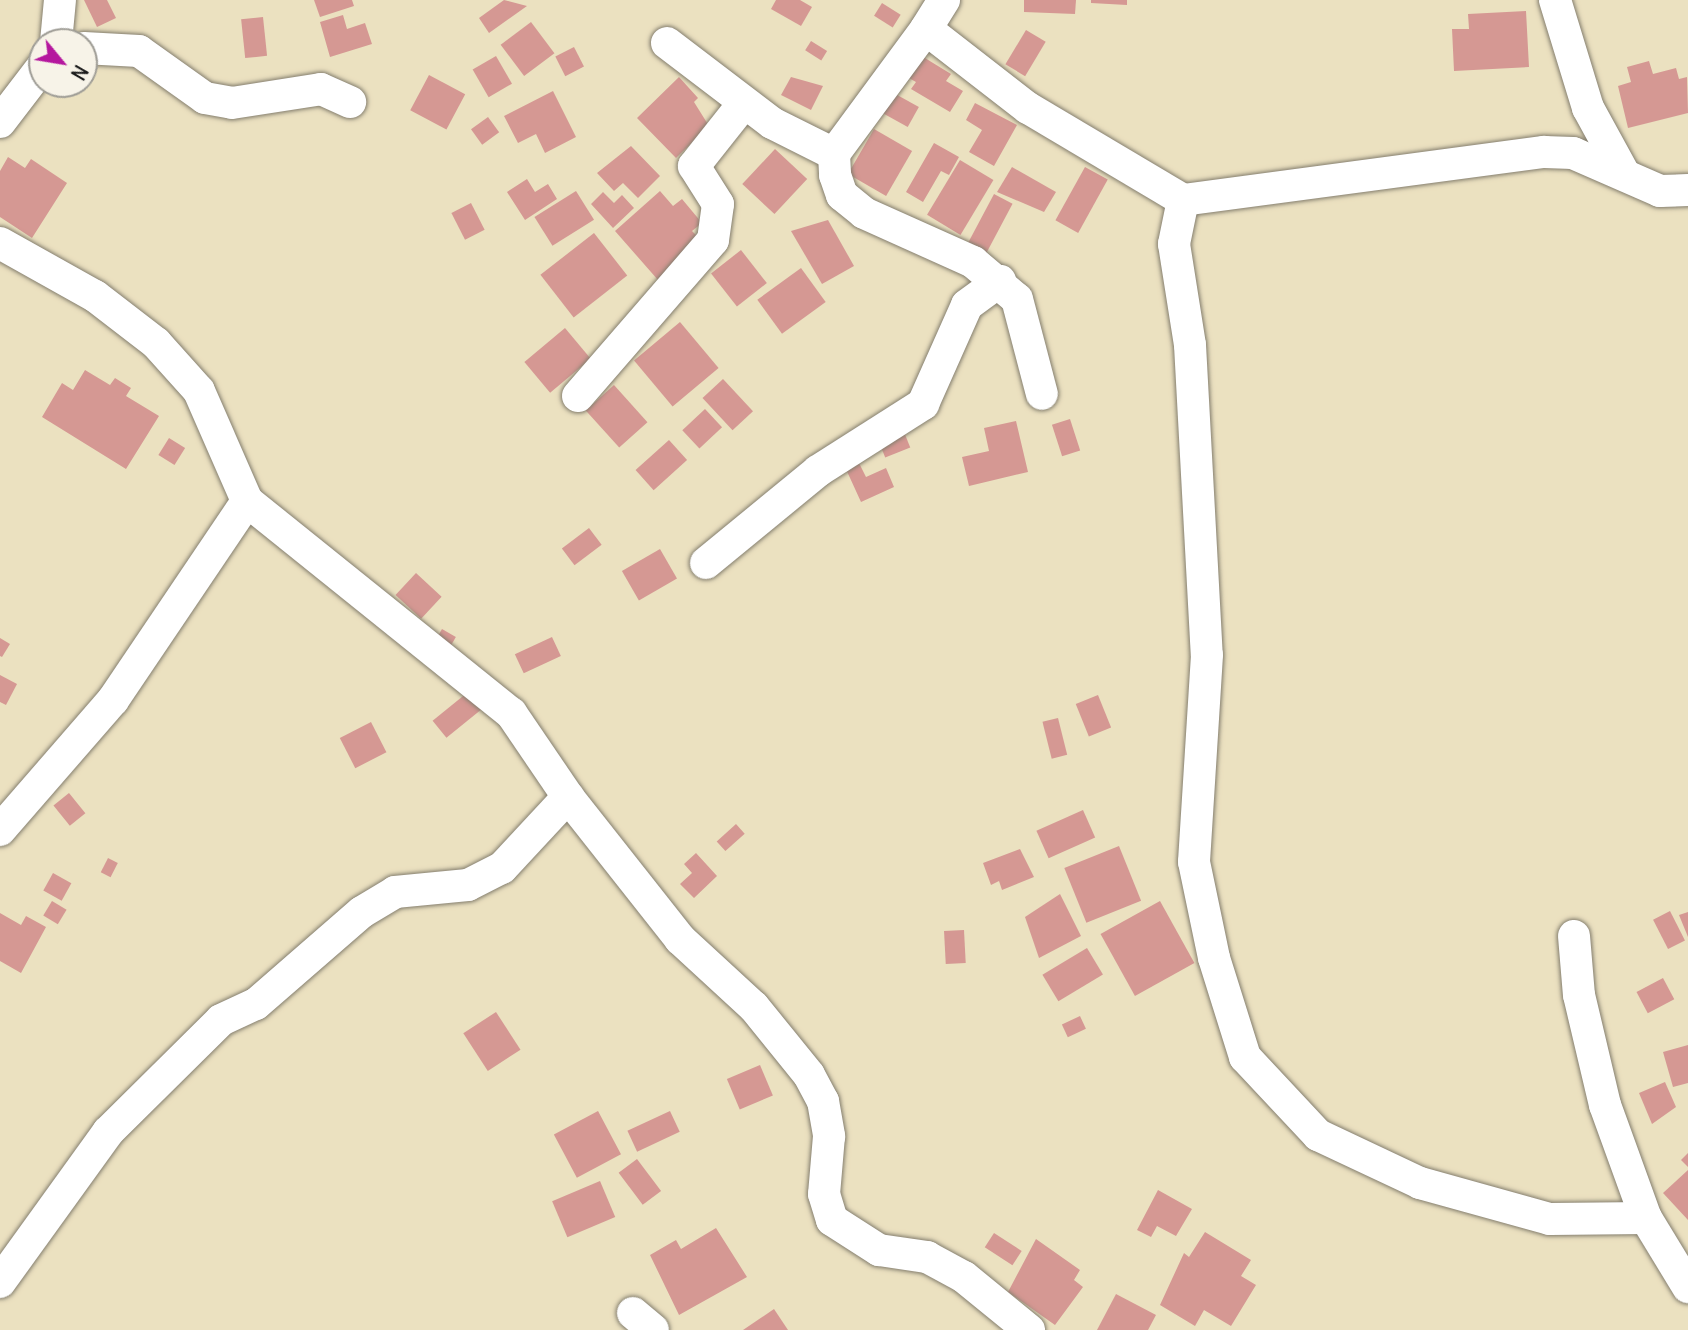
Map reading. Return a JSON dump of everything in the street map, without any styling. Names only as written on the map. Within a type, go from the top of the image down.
[{"type":"street","points":[[57,28],[60,0]]},
{"type":"street","points":[[944,0],[926,29],[834,155],[842,195],[864,213],[1000,281],[1017,299],[1042,394]]},
{"type":"street","points":[[1555,0],[1588,108],[1623,172]]},
{"type":"street","points":[[926,29],[1028,108],[1183,200],[1544,152],[1573,153],[1623,172],[1660,191],[1688,190]]},
{"type":"street","points":[[667,43],[744,103],[834,155]]},
{"type":"street","points":[[98,49],[139,51],[219,100],[321,89],[350,102]]},
{"type":"street","points":[[0,122],[28,85]]},
{"type":"street","points":[[578,396],[713,240],[718,204],[694,166],[744,103]]},
{"type":"street","points":[[1183,200],[1174,244],[1190,345],[1207,654],[1194,862],[1214,958],[1245,1057],[1318,1135],[1420,1183],[1550,1219],[1646,1218]]},
{"type":"street","points":[[0,243],[95,296],[156,343],[199,391],[247,501],[482,686],[511,713],[568,797],[680,939],[754,1007],[809,1075],[823,1101],[829,1136],[824,1194],[832,1220],[879,1250],[927,1257],[964,1277],[1030,1330]]},
{"type":"street","points":[[706,563],[828,464],[923,404],[967,305],[1000,281]]},
{"type":"street","points":[[0,831],[113,700],[247,501]]},
{"type":"street","points":[[0,1282],[108,1132],[222,1020],[256,1004],[362,912],[395,892],[468,885],[502,868],[568,797]]},
{"type":"street","points":[[1574,936],[1579,995],[1605,1105],[1646,1218],[1688,1287]]},
{"type":"building","points":[[84,0],[107,0],[116,18],[97,27]]},
{"type":"building","points":[[314,0],[352,0],[354,6],[320,17]]},
{"type":"building","points":[[504,0],[527,6],[489,33],[479,18]]},
{"type":"building","points":[[776,0],[800,0],[812,7],[801,26],[771,9]]},
{"type":"building","points":[[1024,0],[1076,0],[1075,14],[1024,12]]},
{"type":"building","points":[[1091,0],[1127,0],[1127,5],[1091,3]]},
{"type":"building","points":[[882,3],[901,15],[893,27],[874,16]]},
{"type":"building","points":[[1526,11],[1529,67],[1454,71],[1452,29],[1469,29],[1468,14]]},
{"type":"building","points":[[343,15],[347,29],[365,23],[372,44],[330,57],[320,22]]},
{"type":"building","points":[[263,17],[267,56],[245,58],[241,19]]},
{"type":"building","points":[[531,22],[554,53],[524,76],[501,45]]},
{"type":"building","points":[[1026,30],[1046,42],[1025,76],[1005,64]]},
{"type":"building","points":[[811,41],[827,51],[821,60],[805,50]]},
{"type":"building","points":[[574,47],[584,67],[565,76],[555,57]]},
{"type":"building","points":[[920,55],[951,74],[946,81],[963,91],[950,112],[911,89],[916,82],[907,77]]},
{"type":"building","points":[[496,56],[512,84],[489,97],[473,70]]},
{"type":"building","points":[[1649,61],[1653,74],[1676,68],[1679,79],[1687,77],[1688,113],[1628,128],[1618,86],[1631,82],[1627,67]]},
{"type":"building","points":[[429,75],[465,94],[446,130],[410,110]]},
{"type":"building","points":[[679,77],[698,98],[694,102],[709,126],[676,158],[637,118]]},
{"type":"building","points":[[791,77],[823,86],[811,110],[781,95]]},
{"type":"building","points":[[553,91],[576,137],[545,153],[536,134],[518,143],[504,116]]},
{"type":"building","points":[[890,91],[919,107],[908,127],[879,111]]},
{"type":"building","points":[[975,103],[1017,125],[994,166],[969,152],[982,130],[966,120]]},
{"type":"building","points":[[488,117],[499,132],[482,145],[471,129]]},
{"type":"building","points":[[874,129],[912,151],[886,196],[848,174]]},
{"type":"building","points":[[934,143],[959,157],[949,175],[941,171],[923,202],[906,192]]},
{"type":"building","points":[[631,146],[660,176],[638,198],[623,183],[614,191],[597,173]]},
{"type":"building","points":[[775,149],[807,179],[774,214],[742,184]]},
{"type":"building","points":[[8,157],[25,168],[31,159],[67,183],[32,238],[0,217],[0,171]]},
{"type":"building","points":[[960,160],[993,180],[960,235],[927,215]]},
{"type":"building","points":[[1012,167],[1056,192],[1044,212],[997,192]]},
{"type":"building","points":[[1085,167],[1108,180],[1078,233],[1055,220]]},
{"type":"building","points":[[527,179],[535,192],[548,184],[557,199],[525,220],[507,192]]},
{"type":"building","points":[[576,191],[594,220],[552,246],[534,217]]},
{"type":"building","points":[[660,191],[673,206],[682,199],[702,223],[692,231],[702,241],[658,280],[615,231]]},
{"type":"building","points":[[603,192],[614,203],[622,195],[634,208],[613,228],[591,204]]},
{"type":"building","points":[[994,194],[1013,204],[981,263],[963,253]]},
{"type":"building","points":[[471,203],[485,230],[465,240],[451,213]]},
{"type":"building","points":[[828,220],[854,266],[822,284],[791,231]]},
{"type":"building","points":[[594,233],[627,276],[574,317],[540,275]]},
{"type":"building","points":[[741,250],[767,283],[737,306],[711,273]]},
{"type":"building","points":[[801,268],[826,302],[782,334],[757,300]]},
{"type":"building","points":[[680,322],[719,368],[673,407],[634,361]]},
{"type":"building","points":[[565,328],[591,359],[550,393],[524,362]]},
{"type":"building","points":[[85,370],[110,385],[115,378],[131,388],[126,396],[159,416],[126,469],[42,417],[62,383],[73,390]]},
{"type":"building","points":[[723,379],[753,411],[733,430],[703,398]]},
{"type":"building","points":[[614,385],[647,422],[619,448],[586,410]]},
{"type":"building","points":[[705,409],[722,427],[699,448],[682,430]]},
{"type":"building","points":[[1070,419],[1080,450],[1062,456],[1052,425]]},
{"type":"building","points":[[1016,421],[1028,472],[969,486],[962,457],[989,451],[984,428]]},
{"type":"building","points":[[902,427],[910,447],[885,458],[877,437]]},
{"type":"building","points":[[169,438],[185,448],[175,465],[158,455]]},
{"type":"building","points":[[669,440],[687,460],[654,490],[636,470]]},
{"type":"building","points":[[858,461],[866,477],[886,468],[894,487],[861,502],[845,467]]},
{"type":"building","points":[[589,528],[602,545],[574,565],[562,548]]},
{"type":"building","points":[[660,549],[677,578],[639,600],[622,571]]},
{"type":"building","points":[[416,573],[442,597],[421,619],[396,595]]},
{"type":"building","points":[[442,629],[456,637],[449,648],[436,640]]},
{"type":"building","points":[[552,637],[561,656],[524,673],[515,654]]},
{"type":"building","points":[[0,638],[10,644],[2,657],[0,656]]},
{"type":"building","points":[[0,675],[17,684],[6,705],[0,702]]},
{"type":"building","points":[[473,688],[487,705],[446,738],[433,721]]},
{"type":"building","points":[[1098,695],[1111,727],[1089,736],[1076,704]]},
{"type":"building","points":[[1058,718],[1067,755],[1052,759],[1042,722]]},
{"type":"building","points":[[371,722],[386,752],[355,768],[340,738]]},
{"type":"building","points":[[69,793],[85,813],[70,826],[53,806]]},
{"type":"building","points":[[1083,810],[1095,837],[1049,858],[1036,831]]},
{"type":"building","points":[[736,824],[745,834],[725,851],[717,841]]},
{"type":"building","points":[[1119,846],[1141,901],[1086,923],[1064,868]]},
{"type":"building","points":[[1020,849],[1034,877],[1002,890],[999,881],[991,885],[983,863]]},
{"type":"building","points":[[696,853],[717,876],[694,898],[680,884],[692,873],[684,864]]},
{"type":"building","points":[[108,858],[118,863],[111,877],[101,872]]},
{"type":"building","points":[[53,873],[71,883],[62,901],[43,890]]},
{"type":"building","points":[[1060,894],[1081,936],[1039,958],[1025,917]]},
{"type":"building","points":[[52,901],[67,910],[58,924],[43,916]]},
{"type":"building","points":[[1160,901],[1194,963],[1135,996],[1101,934]]},
{"type":"building","points":[[1670,911],[1685,940],[1668,949],[1653,920]]},
{"type":"building","points":[[1688,912],[1688,937],[1679,915]]},
{"type":"building","points":[[0,913],[21,925],[26,916],[46,927],[21,973],[0,961]]},
{"type":"building","points":[[964,930],[966,963],[946,964],[944,931]]},
{"type":"building","points":[[1087,948],[1103,975],[1058,1001],[1042,975]]},
{"type":"building","points":[[1663,978],[1674,999],[1648,1013],[1637,992]]},
{"type":"building","points":[[496,1012],[521,1050],[488,1071],[463,1033]]},
{"type":"building","points":[[1080,1016],[1086,1029],[1068,1037],[1062,1024]]},
{"type":"building","points":[[1688,1045],[1688,1083],[1673,1087],[1663,1052]]},
{"type":"building","points":[[760,1065],[773,1095],[740,1109],[727,1079]]},
{"type":"building","points":[[1665,1082],[1676,1107],[1652,1124],[1639,1093]]},
{"type":"building","points":[[598,1111],[621,1154],[577,1178],[554,1134]]},
{"type":"building","points":[[670,1111],[680,1132],[637,1152],[627,1131]]},
{"type":"building","points":[[1688,1153],[1688,1167],[1681,1160]]},
{"type":"building","points":[[637,1159],[661,1191],[643,1205],[619,1173]]},
{"type":"building","points":[[1688,1170],[1688,1220],[1663,1193]]},
{"type":"building","points":[[600,1181],[615,1217],[567,1237],[552,1201]]},
{"type":"building","points":[[1158,1190],[1192,1209],[1176,1236],[1157,1226],[1151,1237],[1137,1230]]},
{"type":"building","points":[[716,1228],[747,1277],[679,1315],[650,1255],[676,1240],[681,1249]]},
{"type":"building","points":[[1205,1232],[1251,1260],[1241,1276],[1256,1285],[1231,1326],[1204,1310],[1195,1326],[1160,1305],[1184,1253],[1189,1257]]},
{"type":"building","points":[[994,1233],[1022,1251],[1012,1265],[985,1247]]},
{"type":"building","points":[[1036,1239],[1080,1270],[1074,1280],[1083,1287],[1055,1325],[1008,1292]]},
{"type":"building","points":[[1116,1294],[1156,1315],[1148,1330],[1097,1330]]},
{"type":"building","points":[[774,1309],[788,1330],[743,1330]]}]
